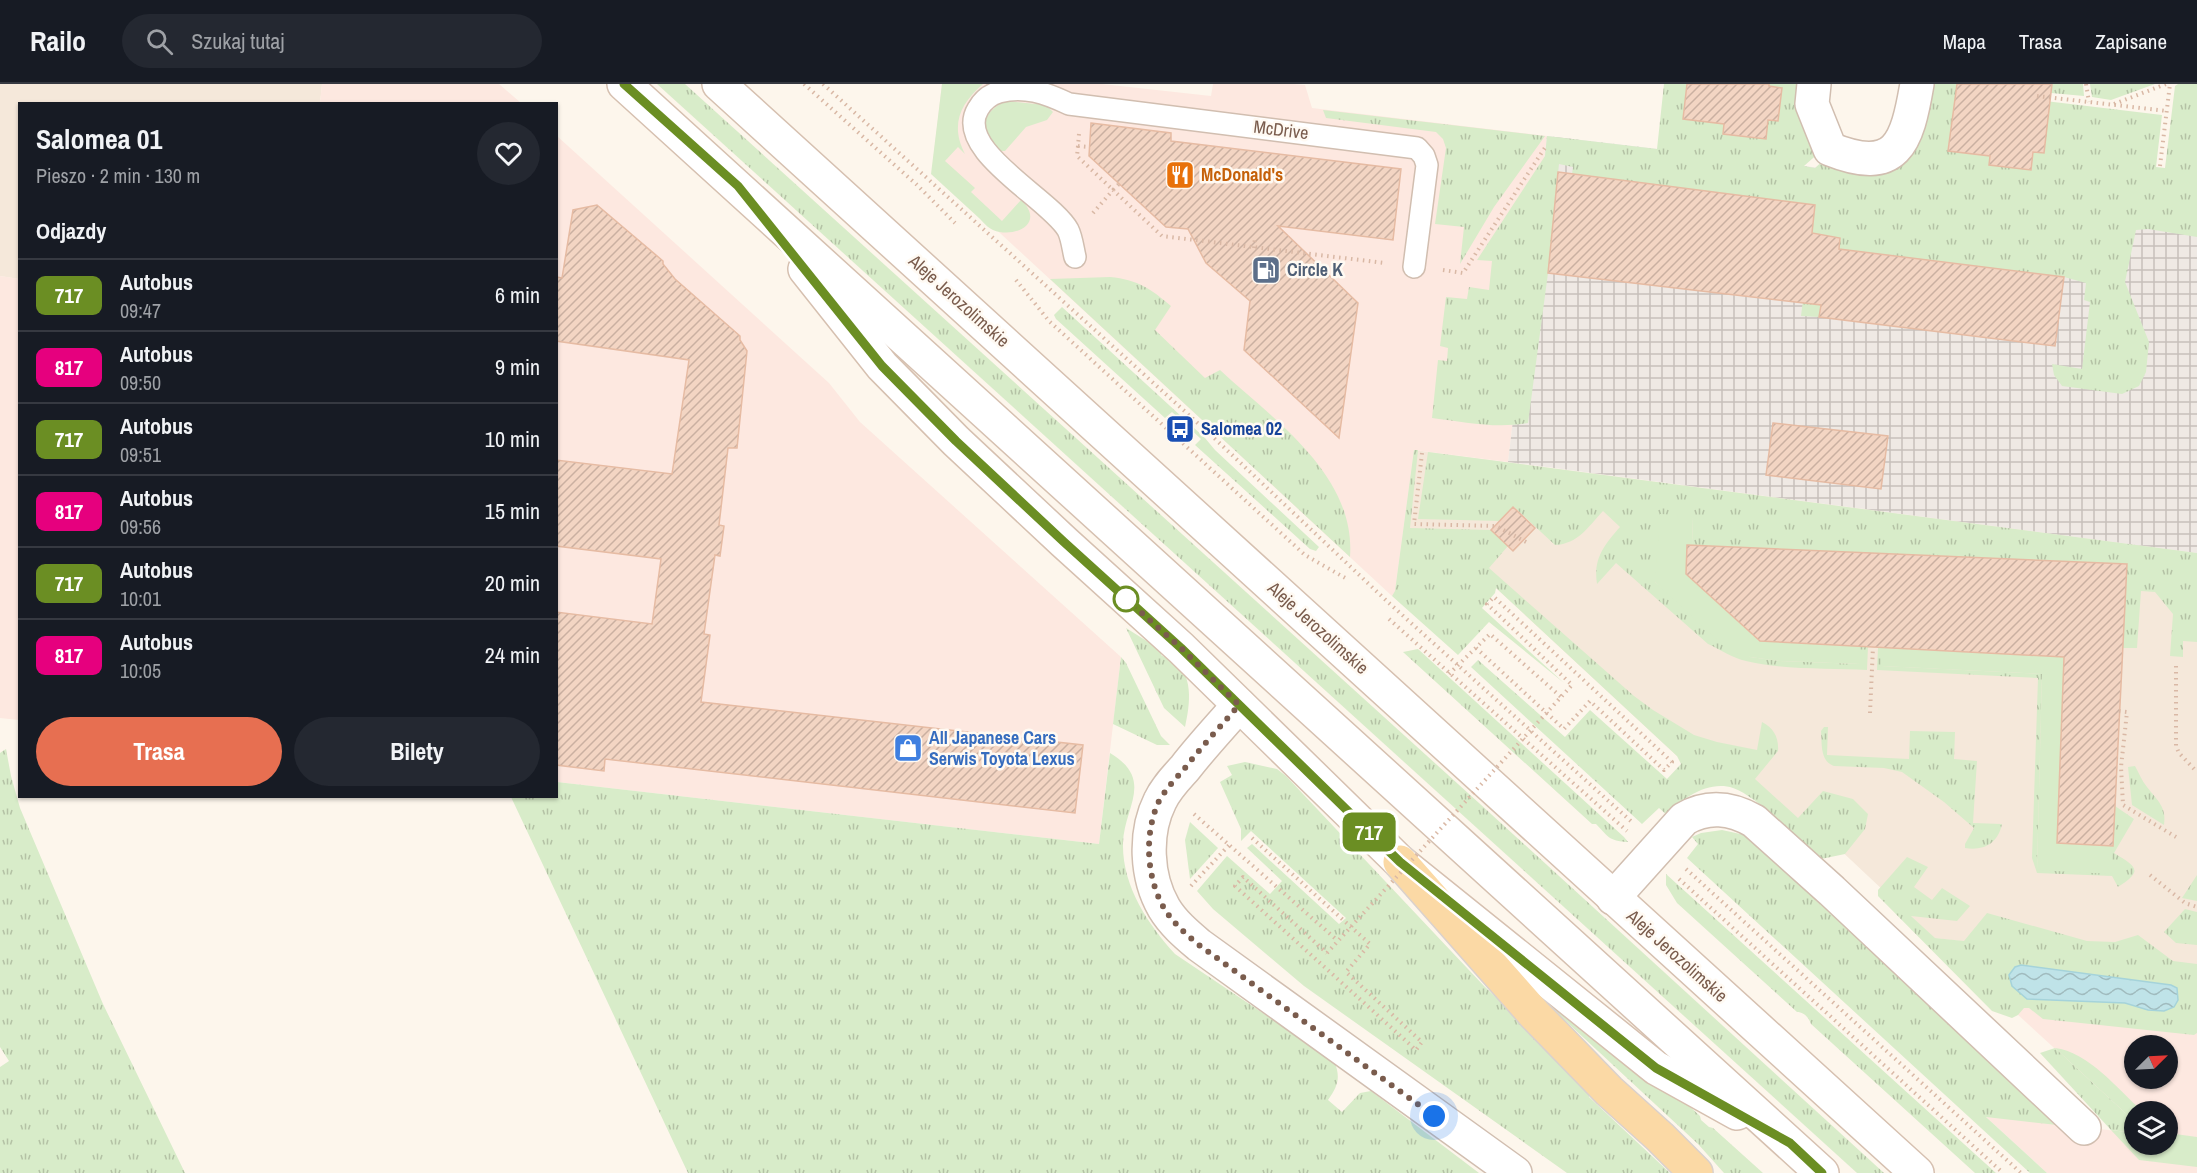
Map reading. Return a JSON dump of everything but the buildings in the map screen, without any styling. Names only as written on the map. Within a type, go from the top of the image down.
[{"type":"main road","points":[[624,84],[1822,1173]]},
{"type":"main road","name":"Aleje Jerozolimskie","points":[[719,84],[932,275],[1917,1173]]},
{"type":"main road","points":[[1814,84],[1812,104],[1830,148],[1850,157],[1873,159],[1891,153],[1905,137],[1917,84]]},
{"type":"main road","points":[[738,186],[882,366],[956,441],[1181,648],[1400,862],[1535,1015],[1609,1091],[1696,1173]]},
{"type":"main road","points":[[1239,705],[1165,791],[1155,811],[1149,836],[1150,863],[1163,907],[1181,930],[1199,945],[1515,1173]]},
{"type":"main road","points":[[1613,898],[1684,819],[1695,813],[1715,809],[1739,813],[1754,821],[1832,891],[2084,1128]]},
{"type":"main road","points":[[1400,862],[1656,1068],[1790,1143]]},
{"type":"lane","name":"McDrive","points":[[1075,257],[1068,230],[1044,204],[1008,174],[980,144],[974,128],[974,115],[983,100],[993,94],[1011,89],[1026,90],[1048,93],[1069,104],[1417,148],[1425,156],[1427,165],[1414,267]]},
{"type":"path","points":[[804,84],[916,184],[955,223]]},
{"type":"path","points":[[823,84],[1212,436],[1633,824]]},
{"type":"path","points":[[2086,84],[2089,102]]},
{"type":"path","points":[[2114,104],[2168,84],[2160,166]]},
{"type":"path","points":[[2037,96],[2167,111]]},
{"type":"path","points":[[1078,146],[1077,156],[1162,236],[1463,273],[1546,146]]},
{"type":"path","points":[[1105,200],[1119,184]]},
{"type":"path","points":[[1254,248],[1255,237]]},
{"type":"path","points":[[1016,280],[1049,321],[1305,555],[1347,579]]},
{"type":"path","points":[[1422,453],[1414,524],[1496,526],[1528,543]]},
{"type":"path","points":[[1252,838],[1370,944],[1346,972],[1422,1042],[1416,1050],[1235,886],[1243,877],[1327,953],[1338,941],[1561,697],[1572,685],[1487,604],[1494,597],[1672,762],[1664,770],[1590,702],[1564,729],[1476,648]]},
{"type":"path","points":[[1389,619],[1636,839]]},
{"type":"path","points":[[1449,674],[1490,634],[1561,697]]},
{"type":"path","points":[[1870,713],[1873,647]]},
{"type":"path","points":[[2176,666],[2176,746],[2179,753],[2197,772]]},
{"type":"path","points":[[2120,711],[2127,711],[2121,767],[2123,805],[2176,837]]},
{"type":"path","points":[[1189,809],[1338,941]]},
{"type":"path","points":[[1189,889],[1230,844]]},
{"type":"path","points":[[1684,867],[2021,1173]]},
{"type":"path","points":[[2150,875],[2185,903],[2197,906]]},
{"type":"path","points":[[1677,876],[2003,1173]]},
{"type":"shaded area","points":[[0,84],[322,84],[320,102],[18,102],[18,279],[0,276]]},
{"type":"shaded area","points":[[322,84],[499,84],[520,102],[320,102]]},
{"type":"shaded area","points":[[942,84],[1102,84],[1211,96],[1213,84],[1305,85],[1312,108],[1547,136],[1508,462],[1414,450],[1395,592],[1392,596],[932,170]]},
{"type":"shaded area","points":[[1547,136],[2197,212],[2197,553],[1508,462]]},
{"type":"shaded area","points":[[558,137],[829,383],[860,422],[1121,657],[1099,844],[558,782]]},
{"type":"shaded area","points":[[0,276],[18,279],[18,720],[0,718]]},
{"type":"shaded area","points":[[1414,450],[2197,553],[2197,968],[1934,938],[1835,845],[1822,850],[1722,759],[1677,756],[1496,588],[1395,592]]},
{"type":"shaded area","points":[[1934,938],[2197,968],[2197,1173],[2047,1173],[1985,1116],[2124,1132],[2124,1155],[2178,1155],[2178,1101],[2124,1101],[2124,1112]]},
{"type":"green space","points":[[657,84],[685,84],[1884,1173],[1857,1173]]},
{"type":"green space","points":[[942,84],[983,84],[968,99],[960,116],[958,134],[965,154],[958,147],[945,161],[975,188],[971,192],[1002,221],[1021,200],[1028,208],[1030,216],[1025,227],[1018,231],[1002,232],[991,229],[931,174]]},
{"type":"green space","points":[[1664,84],[1687,84],[1683,119],[1724,124],[1724,134],[1766,139],[1768,120],[1778,121],[1782,88],[1769,86],[1769,84],[1804,84],[1821,151],[1804,166],[1815,168],[1827,157],[1920,139],[1928,118],[1932,84],[1957,84],[1948,151],[1990,156],[1990,165],[2031,170],[2037,100],[2162,115],[2156,167],[2165,168],[2175,86],[2197,84],[2197,237],[2148,229],[2136,230],[2125,282],[2149,342],[2146,372],[2139,386],[2122,394],[2062,386],[2054,375],[2052,364],[2082,369],[2090,302],[2084,300],[2086,283],[2064,277],[1839,249],[1840,238],[1830,236],[1819,317],[1801,316],[1815,205],[1572,174],[1573,167],[1559,164],[1548,273],[1528,423],[1492,425],[1432,418],[1438,360],[1447,361],[1448,348],[1440,346],[1446,297],[1467,299],[1469,287],[1489,290],[1492,261],[1477,260],[1545,156],[1547,136],[1657,149]]},
{"type":"green space","points":[[2052,84],[2083,84],[2084,96],[2051,93]]},
{"type":"green space","points":[[2090,84],[2155,84],[2111,100],[2092,97]]},
{"type":"green space","points":[[1006,101],[1046,105],[1053,112],[1047,120],[1026,127],[1005,151],[998,151],[983,128],[991,112]]},
{"type":"green space","points":[[1323,110],[1545,136],[1494,207],[1460,264],[1464,227],[1435,224],[1446,148],[1443,139],[1436,132],[1326,118]]},
{"type":"green space","points":[[1110,277],[1128,280],[1143,286],[1171,306],[1155,330],[1205,378],[1220,370],[1308,451],[1326,475],[1340,500],[1348,527],[1350,557],[1050,279]]},
{"type":"green space","points":[[1062,307],[1205,438],[1319,547],[1316,551],[1310,549],[1195,445],[1201,439],[1172,412],[1165,418],[1056,319],[1054,315]]},
{"type":"green space","points":[[1414,450],[1418,450],[1410,528],[1491,530],[1508,546],[1489,568],[1634,696],[1694,735],[1757,750],[1762,722],[1766,724],[1775,734],[1778,751],[1755,779],[1798,818],[1823,791],[1853,799],[1868,814],[1865,829],[1845,854],[1821,859],[1754,800],[1733,788],[1724,786],[1715,786],[1697,792],[1680,802],[1667,815],[1659,808],[1642,824],[1471,667],[1478,660],[1565,737],[1590,710],[1667,779],[1681,764],[1677,756],[1496,588],[1495,593],[1482,608],[1564,683],[1489,622],[1458,655],[1392,596],[1395,591]]},
{"type":"green space","points":[[1428,452],[2197,553],[2197,642],[2183,641],[2183,657],[2170,656],[2173,614],[2155,592],[2141,591],[2137,648],[2123,648],[2127,564],[1692,546],[1693,517],[1655,582],[1750,657],[1780,661],[1860,664],[1860,646],[1868,647],[1867,670],[1790,667],[1746,661],[1708,644],[1616,563],[1597,584],[1598,560],[1609,540],[1620,527],[1603,511],[1576,538],[1570,542],[1555,545],[1514,507],[1501,521],[1418,519]]},
{"type":"green space","points":[[1660,514],[1693,517],[1692,546],[1687,546],[1686,574],[1759,641],[1860,646],[1860,664],[1780,661],[1750,657],[1728,650],[1655,582]]},
{"type":"green space","points":[[1126,628],[1161,650],[1161,655],[1170,659],[1184,672],[1189,690],[1185,727],[1164,708]]},
{"type":"green space","points":[[1878,648],[1882,648],[1882,666],[2042,674],[2037,870],[2115,806],[2134,819],[2114,853],[2132,865],[2134,872],[2132,876],[2118,887],[2112,876],[2037,873],[2032,858],[2038,678],[1877,670]]},
{"type":"green space","points":[[1882,648],[2064,657],[2057,842],[2113,846],[2111,874],[2037,870],[2042,674],[1881,666]]},
{"type":"green space","points":[[1418,649],[1628,842],[1612,839],[1596,824],[1592,824],[1403,652]]},
{"type":"green space","points":[[1121,657],[1161,736],[1170,745],[1157,745],[1113,724]]},
{"type":"green space","points":[[1824,727],[1828,727],[1827,755],[1909,759],[1910,731],[1955,732],[1954,759],[1977,761],[1973,823],[2002,824],[1997,837],[1984,847],[1965,848],[1974,828],[1944,802],[1902,772],[1884,768],[1829,764],[1822,746],[1821,731]]},
{"type":"green space","points":[[6,749],[20,808],[103,1004],[185,1173],[0,1173],[0,1067],[9,1061],[0,1047],[0,753]]},
{"type":"green space","points":[[1110,753],[1124,763],[1131,773],[1134,784],[1134,795],[1123,843],[1127,874],[1146,917],[1175,954],[1334,1061],[1337,1081],[1328,1100],[1342,1112],[1360,1093],[1371,1091],[1479,1173],[688,1173],[511,798],[558,798],[558,782],[1099,844]]},
{"type":"green space","points":[[1245,762],[1277,769],[1286,776],[1484,986],[1589,1086],[1589,1097],[1670,1173],[1567,1173],[1304,986],[1213,909],[1197,891],[1227,856],[1270,894],[1282,881],[1247,848],[1252,844],[1339,924],[1346,918],[1251,831],[1241,841],[1241,829],[1220,782],[1232,775],[1227,766]]},
{"type":"green space","points":[[2135,766],[2163,808],[2164,825],[2132,805],[2128,767]]},
{"type":"green space","points":[[1190,822],[1218,848],[1190,879],[1185,840]]},
{"type":"green space","points":[[1722,830],[1745,835],[1763,850],[2057,1125],[1986,1117],[2047,1173],[2030,1173],[1687,858],[1698,844],[1692,837],[1701,833]]},
{"type":"green space","points":[[1907,857],[1928,867],[1914,887],[1932,900],[1942,888],[1970,906],[1957,921],[1911,916],[1935,938],[1964,941],[1987,913],[2087,941],[2115,942],[2138,935],[2173,961],[2197,964],[2197,1033],[2194,1035],[2043,1019],[2029,1008],[2024,1008],[2012,1018],[1992,1011],[1878,896],[1878,890]]},
{"type":"green space","points":[[1666,874],[1996,1173],[1975,1173],[1811,1024],[1806,1016],[1797,1012],[1677,903],[1666,885]]},
{"type":"green space","points":[[2197,875],[2197,901],[2182,898]]},
{"type":"green space","points":[[2185,909],[2197,912],[2197,945],[2176,943],[2164,932]]},
{"type":"green space","points":[[1528,986],[1630,1051],[1700,1116],[1701,1120],[1763,1173],[1724,1173],[1698,1144]]},
{"type":"green space","points":[[2055,1048],[2124,1112],[2124,1132],[2111,1130],[2040,1053]]},
{"type":"green space","points":[[2055,1048],[2079,1056],[2113,1083],[2132,1101],[2124,1101],[2124,1112]]},
{"type":"green space","points":[[2111,1130],[2124,1132],[2124,1144]]},
{"type":"green space","points":[[2178,1134],[2197,1137],[2197,1167],[2139,1160],[2134,1155],[2178,1155]]},
{"type":"water","points":[[2021,965],[2171,985],[2177,988],[2178,1000],[2174,1007],[2164,1011],[2148,1010],[2125,1003],[2027,999],[2012,986],[2009,975],[2015,967]]},
{"type":"bus line","name":"717","points":[[624,84],[738,186],[882,366],[956,441],[1181,648],[1400,862],[1656,1068],[1790,1143],[1822,1173]]},
{"type":"place","name":"McDonald's","points":[[1180,175]]},
{"type":"place","name":"Circle K","points":[[1266,270]]},
{"type":"place","name":"Salomea 02","points":[[1180,429]]},
{"type":"place","name":"All Japanese Cars Serwis Toyota Lexus","points":[[908,748]]},
{"type":"route","points":[[1126,599],[1181,648],[1239,705],[1165,791],[1155,811],[1149,836],[1150,863],[1163,907],[1181,930],[1199,945],[1434,1116]]}]
